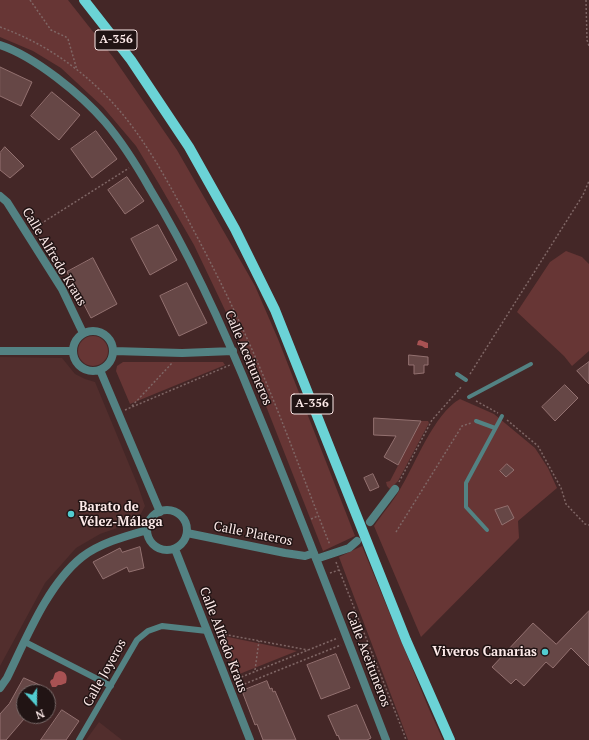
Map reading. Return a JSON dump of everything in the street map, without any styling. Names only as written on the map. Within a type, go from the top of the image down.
[{"type":"main road","name":"A-356","points":[[84,0],[131,60],[185,140],[235,229],[274,310],[406,640],[450,740]]},
{"type":"street","name":"Calle Aceituneros","points":[[0,45],[38,65],[72,89],[105,122],[135,164],[163,211],[188,257],[238,362],[303,522],[386,740]]},
{"type":"street","name":"Calle Alfredo Kraus","points":[[0,196],[7,202],[62,289],[83,333]]},
{"type":"street","points":[[91,330],[100,331],[107,335],[112,342],[114,351],[112,359],[107,366],[100,370],[92,371],[79,365],[74,358],[73,351],[74,344],[78,337],[91,330]]},
{"type":"street","points":[[0,351],[73,351]]},
{"type":"street","points":[[114,351],[182,353],[233,351]]},
{"type":"street","points":[[100,370],[160,512]]},
{"type":"street","points":[[370,522],[395,489]]},
{"type":"street","points":[[168,510],[176,512],[182,517],[186,524],[187,533],[185,539],[181,545],[175,549],[159,549],[148,538],[147,530],[149,523],[153,516],[160,512],[168,510]]},
{"type":"street","points":[[0,688],[7,678],[43,608],[64,575],[83,556],[112,540],[147,530]]},
{"type":"street","name":"Calle Plateros","points":[[187,533],[305,556],[315,556],[349,548],[357,541]]},
{"type":"street","name":"Calle Alfredo Kraus","points":[[175,549],[250,740]]},
{"type":"street","name":"Calle Joyeros","points":[[79,740],[137,640],[148,631],[162,626],[207,631]]},
{"type":"street","points":[[25,642],[111,686]]},
{"type":"lane","points":[[469,397],[531,364]]},
{"type":"lane","points":[[457,374],[466,380]]},
{"type":"lane","points":[[487,530],[466,507],[466,483],[502,416]]},
{"type":"lane","points":[[476,421],[495,428]]},
{"type":"path","points":[[30,0],[51,30],[68,39],[78,71]]},
{"type":"path","points":[[586,0],[587,40],[589,46]]},
{"type":"path","points":[[27,233],[135,164]]},
{"type":"path","points":[[395,489],[432,420],[459,391],[583,195],[589,181]]},
{"type":"path","points":[[131,408],[182,353]]},
{"type":"path","points":[[118,413],[238,362]]},
{"type":"path","points":[[469,397],[502,416],[538,446],[561,488],[566,504],[585,524],[589,525]]},
{"type":"path","points":[[396,532],[462,426],[476,421]]},
{"type":"path","points":[[207,631],[308,650]]},
{"type":"path","points":[[228,686],[254,671],[308,650],[347,638]]},
{"type":"path","points":[[228,686],[347,638]]},
{"type":"path","points":[[254,671],[259,641]]},
{"type":"shaded area","points":[[0,0],[68,0],[113,57],[177,150],[255,286],[278,339],[355,536],[323,551],[244,350],[194,245],[159,184],[136,146],[103,107],[61,68],[33,51],[0,37]]},
{"type":"shaded area","points":[[566,251],[582,257],[589,264],[589,351],[572,366],[564,356],[517,312],[550,262]]},
{"type":"shaded area","points":[[93,336],[104,340],[108,351],[104,362],[93,366],[82,362],[78,351],[82,340]]},
{"type":"shaded area","points":[[420,340],[428,343],[428,348],[417,345],[418,341]]},
{"type":"shaded area","name":"Barato de Vélez-Málaga","points":[[0,357],[62,358],[75,374],[95,382],[145,506],[137,521],[100,534],[76,548],[45,583],[0,666]]},
{"type":"shaded area","points":[[123,362],[223,362],[225,365],[130,404],[116,371],[117,366]]},
{"type":"shaded area","points":[[460,399],[494,414],[535,448],[548,468],[557,488],[518,521],[519,538],[421,637],[374,526],[399,491],[433,427],[451,406]]},
{"type":"shaded area","points":[[421,421],[428,421],[429,423],[398,481],[390,489],[386,482],[390,481]]},
{"type":"shaded area","points":[[362,546],[443,740],[408,740],[339,557]]},
{"type":"shaded area","points":[[223,636],[297,651],[237,675]]},
{"type":"shaded area","points":[[59,671],[66,674],[66,683],[56,687],[56,684],[51,684],[50,682],[55,673]]},
{"type":"shaded area","points":[[99,722],[122,740],[86,740]]},
{"type":"building","points":[[0,67],[32,82],[21,106],[0,96]]},
{"type":"building","points":[[52,92],[80,115],[59,140],[31,116]]},
{"type":"building","points":[[96,131],[117,159],[92,178],[71,149]]},
{"type":"building","points":[[5,147],[24,166],[10,178],[0,170],[0,153]]},
{"type":"building","points":[[127,177],[144,201],[125,214],[108,190]]},
{"type":"building","points":[[158,225],[177,260],[150,275],[131,239]]},
{"type":"building","points":[[93,258],[117,304],[91,318],[67,272]]},
{"type":"building","points":[[187,283],[207,323],[179,336],[160,296]]},
{"type":"building","points":[[409,355],[428,357],[428,365],[424,365],[424,373],[414,374],[414,365],[409,365]]},
{"type":"building","points":[[589,362],[589,384],[577,371]]},
{"type":"building","points":[[565,385],[578,398],[555,421],[542,407]]},
{"type":"building","points":[[374,418],[421,421],[398,465],[384,457],[396,436],[374,435]]},
{"type":"building","points":[[507,464],[514,470],[506,477],[500,471]]},
{"type":"building","points":[[373,474],[379,487],[370,491],[364,478]]},
{"type":"building","points":[[508,506],[514,518],[502,525],[495,510]]},
{"type":"building","points":[[140,547],[144,568],[129,572],[127,567],[103,579],[93,562],[120,548],[122,552]]},
{"type":"building","points":[[589,611],[589,666],[571,648],[553,668],[546,662],[524,686],[516,679],[511,684],[492,667],[533,623],[556,644]]},
{"type":"building","points":[[336,654],[350,688],[321,699],[307,665]]},
{"type":"building","points":[[24,678],[38,684],[21,684]]},
{"type":"building","points":[[267,681],[270,689],[272,688],[273,692],[275,691],[296,740],[263,740],[257,724],[255,725],[242,691]]},
{"type":"building","points":[[16,692],[16,724],[20,724],[6,740],[0,740],[0,714],[9,704]]},
{"type":"building","points":[[357,705],[371,738],[367,740],[340,740],[328,716]]},
{"type":"building","points":[[62,710],[79,721],[66,740],[41,740],[52,724],[56,724],[56,719]]},
{"type":"place","name":"Barato de Vélez-Málaga","points":[[71,514]]},
{"type":"place","name":"Viveros Canarias","points":[[545,652]]}]
